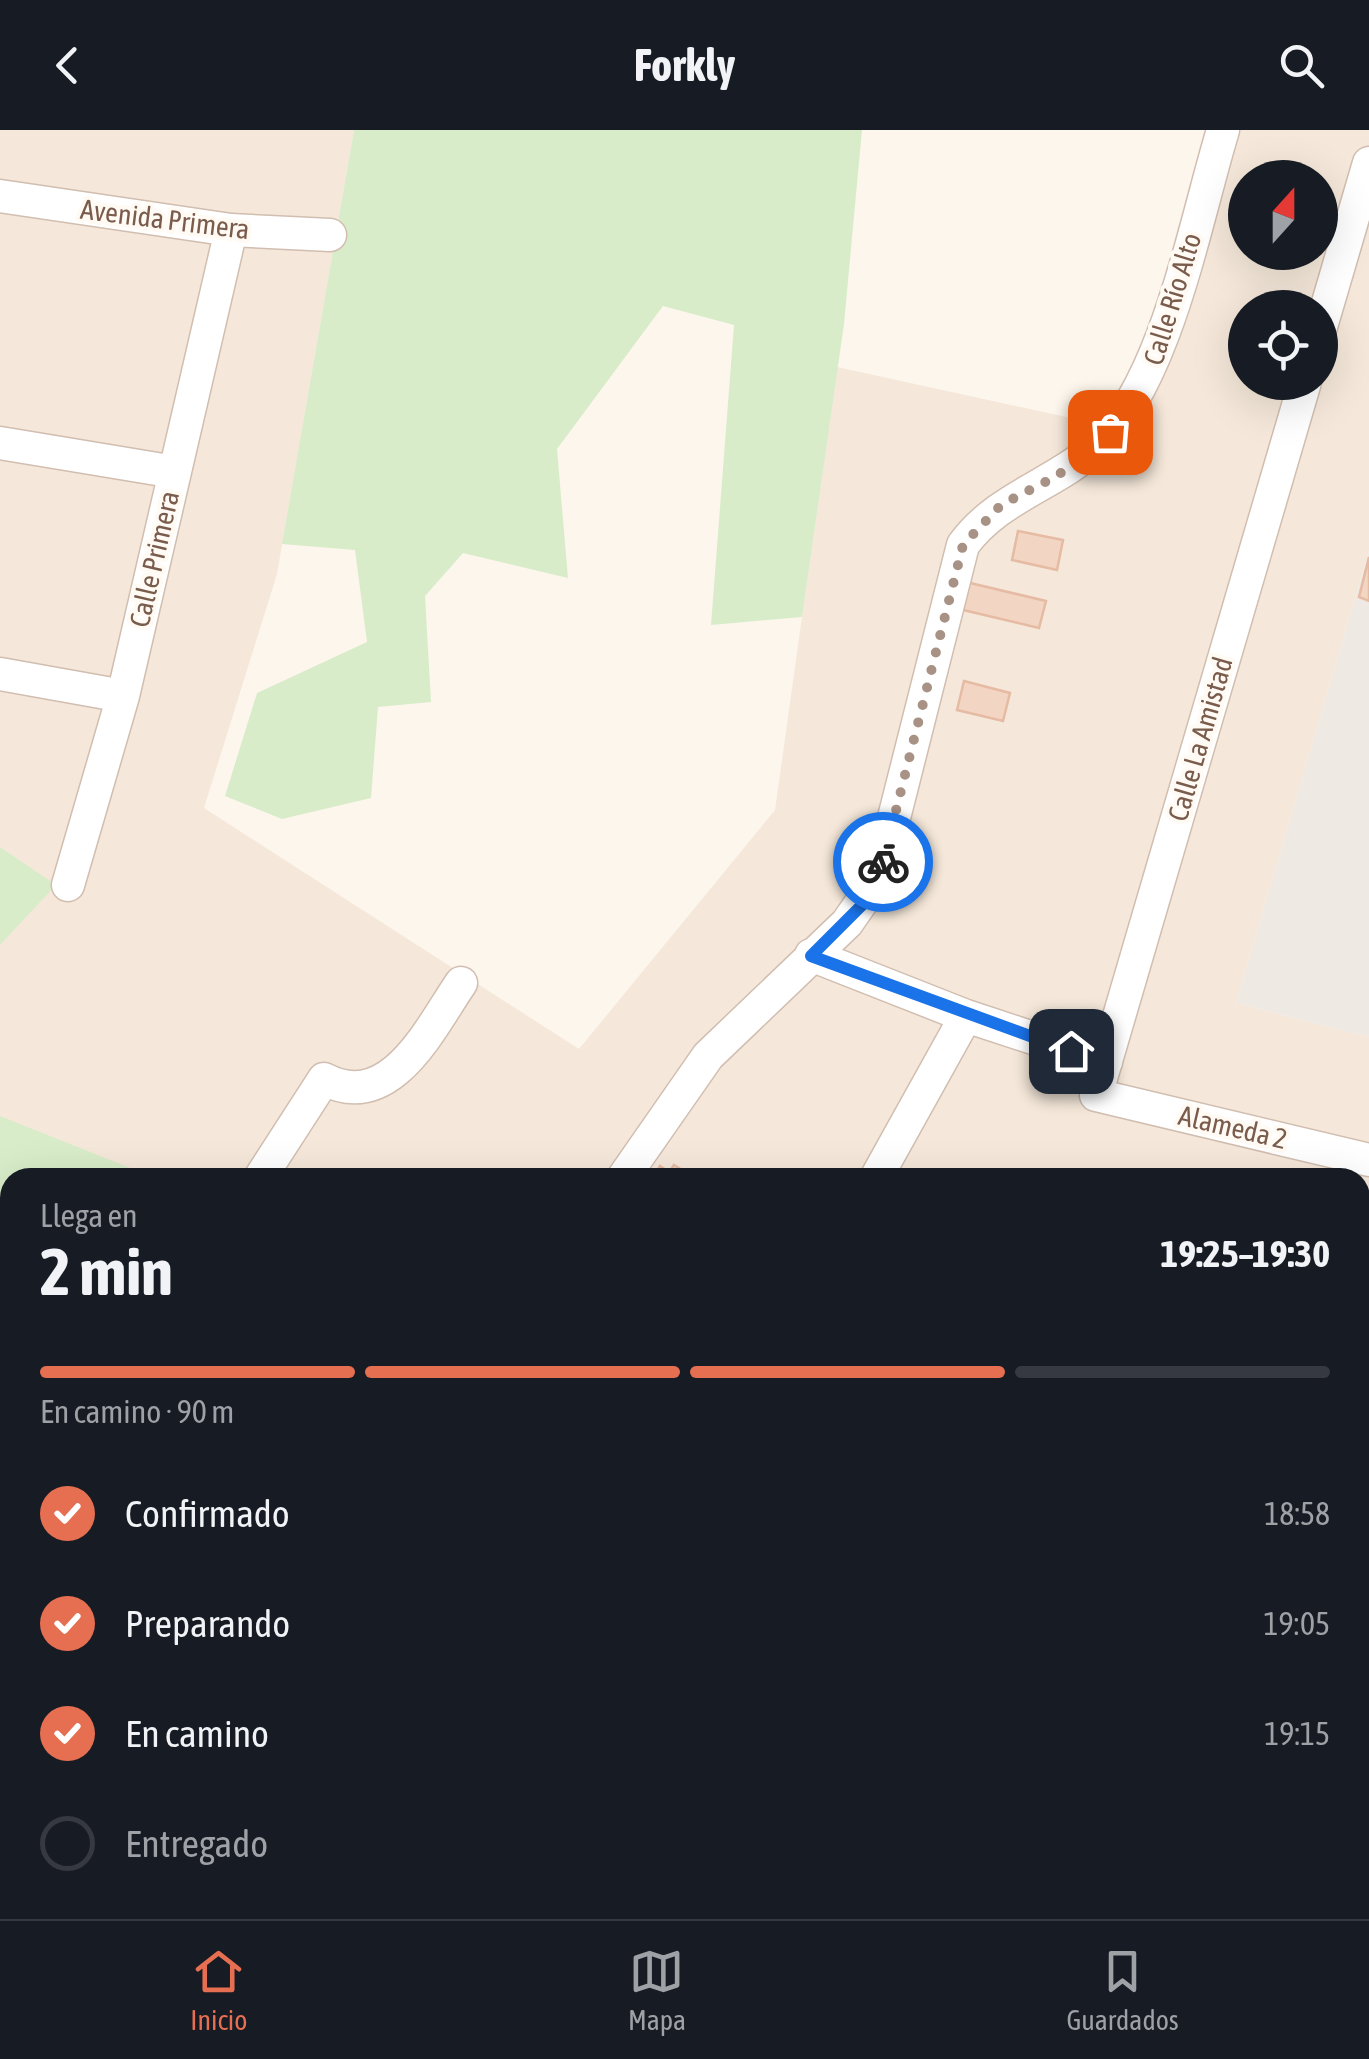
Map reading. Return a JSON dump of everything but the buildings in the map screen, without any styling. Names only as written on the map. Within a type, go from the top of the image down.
[{"type":"street","name":"Calle Río Alto","points":[[630,1168],[708,1056],[855,914],[879,877],[963,545],[1001,505],[1057,476],[1126,417],[1151,370],[1223,130]]},
{"type":"street","points":[[1332,290],[1369,163]]},
{"type":"street","name":"Avenida Primera","points":[[0,196],[231,230],[330,234]]},
{"type":"street","name":"Calle Primera","points":[[68,886],[122,696],[231,230]]},
{"type":"street","name":"Calle La Amistad","points":[[1096,1095],[1300,400]]},
{"type":"street","points":[[0,443],[174,472]]},
{"type":"street","points":[[0,674],[122,696]]},
{"type":"street","points":[[811,956],[966,1016],[1106,1062]]},
{"type":"street","points":[[265,1168],[314,1072],[340,1088],[363,1088],[390,1078],[409,1059],[461,982]]},
{"type":"street","points":[[882,1168],[966,1016]]},
{"type":"street","name":"Alameda 2","points":[[1096,1095],[1369,1160]]},
{"type":"shaded area","points":[[0,130],[354,130],[277,574],[204,808],[579,1049],[775,810],[837,367],[1130,431],[1146,417],[1228,161],[1228,270],[1338,270],[1338,160],[1228,160],[1238,130],[1369,130],[1369,551],[1236,1003],[1369,1037],[1369,1168],[0,1168]]},
{"type":"shaded area","points":[[1369,551],[1369,1037],[1236,1003]]},
{"type":"green space","points":[[354,130],[862,130],[844,324],[802,617],[711,625],[734,325],[663,306],[557,449],[568,578],[463,553],[425,596],[431,702],[378,707],[371,798],[282,819],[225,796],[257,693],[367,642],[355,550],[282,544]]},
{"type":"green space","points":[[0,847],[56,885],[0,945]]},
{"type":"green space","points":[[0,1116],[130,1168],[0,1168]]},
{"type":"way so far","points":[[883,862],[963,545],[1001,505],[1057,476],[1110,432]]},
{"type":"route","points":[[883,862],[863,904],[811,956],[966,1016],[1071,1051]]}]
